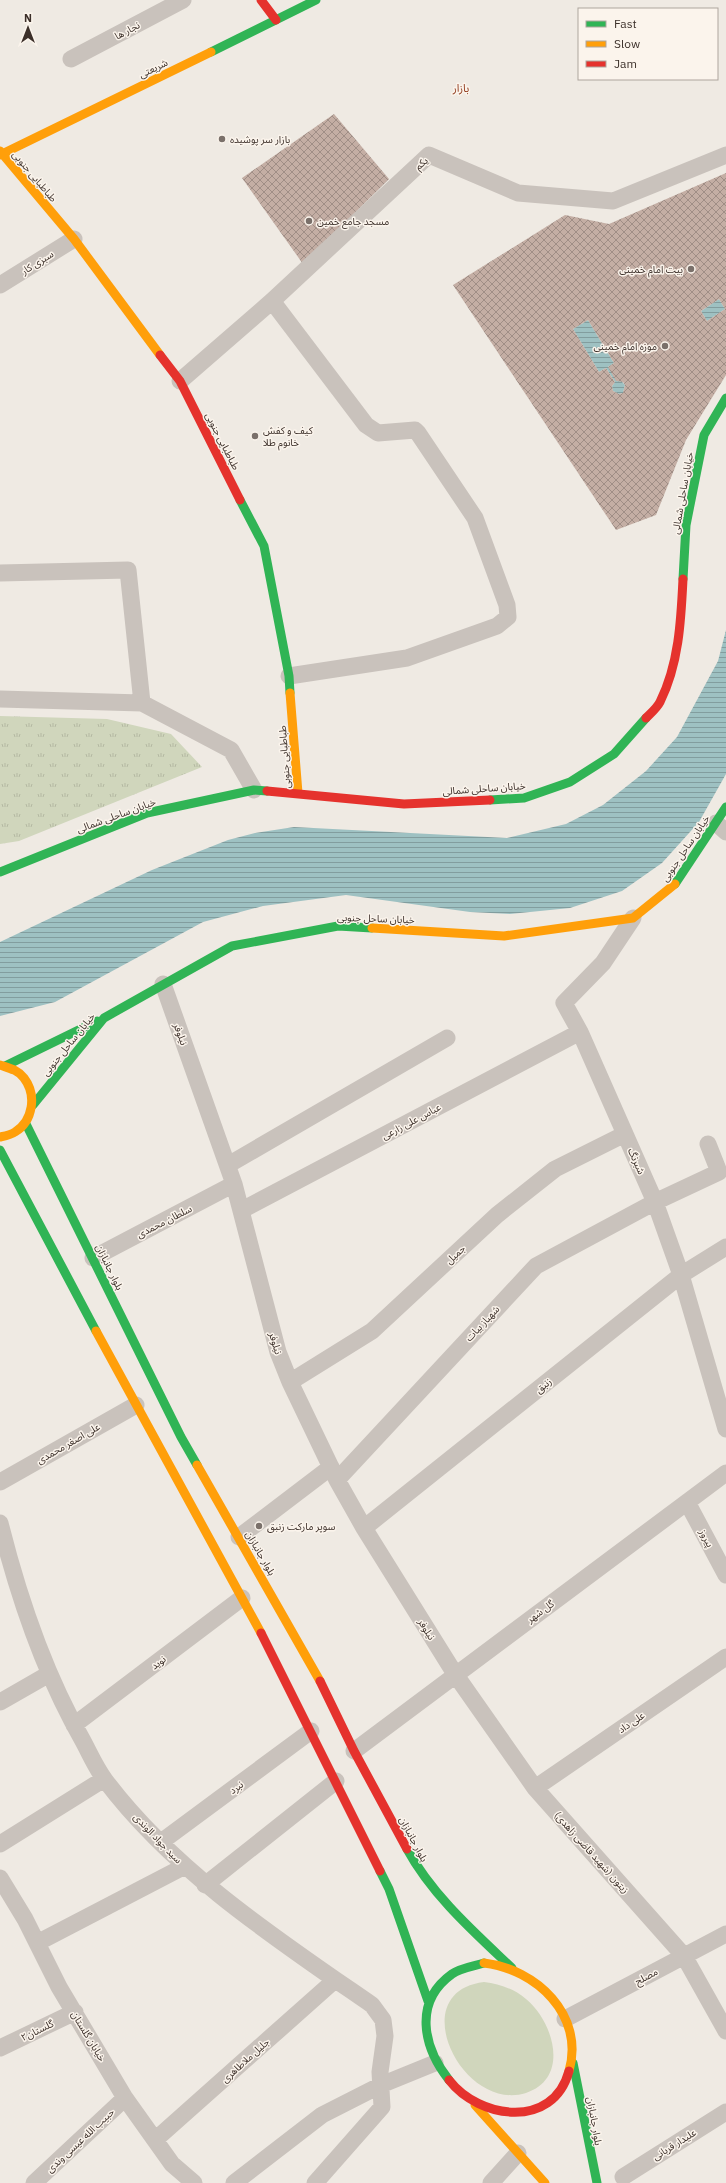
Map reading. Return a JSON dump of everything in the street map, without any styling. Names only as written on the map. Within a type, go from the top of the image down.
[{"type":"main road","points":[[261,0],[276,20]]},
{"type":"main road","name":"شریعتی","points":[[1,154],[316,0]]},
{"type":"main road","name":"طباطبایی جنوبی","points":[[1,154],[74,239],[180,381],[264,546],[289,676],[298,793]]},
{"type":"main road","name":"خیابان ساحلی شمالی","points":[[0,872],[147,813],[254,790],[404,804],[524,798],[570,782],[614,754],[660,703],[674,664],[681,626],[686,525],[704,435],[726,398]]},
{"type":"main road","name":"خیابان ساحل جنوبی","points":[[33,1105],[104,1018],[232,946],[338,926],[504,936],[633,918],[672,888],[721,827],[726,807]]},
{"type":"main road","points":[[14,855],[43,854]]},
{"type":"main road","points":[[3,1066],[104,1018]]},
{"type":"main road","points":[[0,1137],[17,1132],[26,1124],[33,1105],[29,1085],[23,1076],[3,1066]]},
{"type":"main road","name":"بلوار جانبازان","points":[[26,1124],[181,1437],[312,1664],[354,1750],[419,1872],[474,1932],[512,1968]]},
{"type":"main road","points":[[0,1150],[136,1405],[274,1655],[389,1889],[428,2001]]},
{"type":"main road","points":[[472,2102],[500,2113],[514,2114],[529,2112],[542,2107],[554,2099],[570,2076],[573,2062],[573,2047],[566,2019],[553,2000],[538,1984],[512,1968],[484,1963],[469,1965],[456,1970],[444,1978],[428,2001],[425,2030],[435,2063],[449,2083],[472,2102],[545,2183]]},
{"type":"main road","name":"بلوار جانبازان","points":[[573,2062],[597,2183]]},
{"type":"street","name":"نجار ها","points":[[71,59],[182,0]]},
{"type":"street","name":"یکم","points":[[180,381],[272,301],[429,155],[518,193],[613,201],[726,155]]},
{"type":"street","name":"سبزی کار","points":[[0,285],[74,239]]},
{"type":"street","points":[[272,301],[369,428],[378,433],[415,430],[418,434],[475,518],[507,605],[508,617],[497,626],[407,658],[289,676]]},
{"type":"street","points":[[0,573],[128,570],[142,703]]},
{"type":"street","points":[[0,698],[142,703],[231,750],[254,790]]},
{"type":"street","name":"شبرنگ","points":[[633,918],[602,963],[564,1003],[580,1032],[655,1202],[681,1275],[726,1430]]},
{"type":"street","name":"نیلوفر","points":[[163,984],[228,1165],[242,1210],[269,1321],[290,1382],[334,1474],[364,1528],[455,1674]]},
{"type":"street","name":"عباس علی زارعی","points":[[242,1210],[580,1032]]},
{"type":"street","points":[[228,1165],[447,1038]]},
{"type":"street","name":"جمیل","points":[[290,1382],[372,1331],[497,1215],[555,1169],[626,1134]]},
{"type":"street","name":"شهباز بیات","points":[[239,1537],[334,1474],[536,1266],[655,1202],[720,1172],[708,1144]]},
{"type":"street","name":"سلطان محمدی","points":[[93,1258],[234,1184]]},
{"type":"street","name":"زنبق","points":[[364,1528],[681,1275],[726,1247]]},
{"type":"street","name":"علی اصغر محمدی","points":[[0,1482],[136,1405]]},
{"type":"street","name":"گل شهر","points":[[354,1750],[726,1473]]},
{"type":"street","name":"پیروز","points":[[687,1502],[726,1575]]},
{"type":"street","name":"سید جواد الوندی","points":[[0,1523],[15,1582],[49,1674],[74,1725],[104,1779],[161,1842],[205,1885],[335,1980],[372,2005],[384,2020],[385,2036],[380,2072],[382,2107],[315,2183]]},
{"type":"street","name":"نوید","points":[[74,1725],[242,1598]]},
{"type":"street","name":"علی داد","points":[[535,1788],[726,1657]]},
{"type":"street","points":[[0,1702],[49,1674]]},
{"type":"street","name":"زیتون (شهید قاضی زاهدی)","points":[[455,1674],[535,1788],[684,1956],[726,2031]]},
{"type":"street","name":"نبرد","points":[[161,1842],[311,1731]]},
{"type":"street","points":[[0,1844],[104,1779]]},
{"type":"street","points":[[205,1885],[336,1781]]},
{"type":"street","points":[[38,1943],[185,1866]]},
{"type":"street","name":"خیابان گلستان","points":[[0,1878],[25,1919],[60,1987],[126,2098],[172,2164],[192,2182]]},
{"type":"street","name":"مصلح","points":[[566,2019],[726,1934]]},
{"type":"street","name":"جلیل ملاطاهری","points":[[155,2140],[335,1980]]},
{"type":"street","name":"گلستان۲","points":[[0,2048],[75,2012]]},
{"type":"street","points":[[234,2183],[322,2115],[381,2085],[435,2063]]},
{"type":"street","name":"حبیب الله عیسی وندی","points":[[34,2183],[126,2098]]},
{"type":"street","name":"علیدار قربانی","points":[[623,2176],[726,2112]]},
{"type":"street","points":[[491,2183],[518,2153]]},
{"type":"green space","points":[[0,716],[107,719],[171,734],[202,767],[19,841],[0,844]]},
{"type":"green space","points":[[484,1982],[506,1987],[526,1999],[536,2009],[550,2034],[553,2049],[553,2062],[549,2075],[540,2086],[526,2093],[502,2094],[481,2086],[463,2069],[451,2049],[445,2027],[447,2006],[460,1990]]},
{"type":"water","points":[[719,299],[725,309],[707,321],[701,311]]},
{"type":"water","points":[[588,320],[614,363],[608,367],[625,385],[623,393],[619,394],[613,391],[612,386],[615,382],[606,368],[599,372],[573,329]]},
{"type":"water","points":[[726,630],[726,774],[699,822],[662,863],[622,891],[570,908],[510,914],[470,912],[346,895],[263,906],[203,922],[55,1002],[0,1016],[0,942],[152,870],[228,840],[255,833],[294,827],[507,838],[566,824],[603,805],[646,771],[677,737],[718,661]]},
{"type":"building","name":"مسجد جامع خمین","points":[[334,114],[389,179],[303,264],[242,178]]},
{"type":"building","name":"موزه امام خمینی","points":[[726,173],[726,375],[686,440],[656,515],[616,530],[453,285],[565,215],[609,224]],"holes":[[[719,299],[725,309],[707,321],[701,311]],[[588,320],[614,363],[608,367],[616,381],[623,382],[625,385],[623,393],[619,394],[613,391],[612,386],[615,382],[606,368],[599,372],[573,329]]]},
{"type":"traffic: fast","points":[[211,52],[316,0]]},
{"type":"traffic: fast","points":[[683,579],[686,525],[704,435],[726,398]]},
{"type":"traffic: fast","points":[[240,500],[264,546],[289,676],[290,693]]},
{"type":"traffic: fast","points":[[490,800],[524,798],[570,782],[614,754],[646,718]]},
{"type":"traffic: fast","points":[[0,872],[147,813],[254,790],[267,791]]},
{"type":"traffic: fast","points":[[675,884],[726,807]]},
{"type":"traffic: fast","points":[[33,1105],[104,1018],[232,946],[338,926],[372,928]]},
{"type":"traffic: fast","points":[[5,1066],[97,1021]]},
{"type":"traffic: fast","points":[[26,1124],[181,1437],[197,1465]]},
{"type":"traffic: fast","points":[[0,1150],[96,1331]]},
{"type":"traffic: fast","points":[[407,1849],[417,1866],[441,1897],[469,1927],[512,1968]]},
{"type":"traffic: fast","points":[[380,1871],[389,1889],[428,2001]]},
{"type":"traffic: fast","points":[[449,2080],[440,2067],[428,2039],[426,2025],[427,2011],[431,1998],[440,1985],[452,1974],[484,1963]]},
{"type":"traffic: fast","points":[[573,2063],[597,2183]]},
{"type":"traffic: slow","points":[[0,155],[211,52]]},
{"type":"traffic: slow","points":[[0,151],[74,239],[160,355]]},
{"type":"traffic: slow","points":[[290,693],[298,793]]},
{"type":"traffic: slow","points":[[372,928],[504,936],[633,918],[675,884]]},
{"type":"traffic: slow","points":[[0,1065],[22,1075],[31,1092],[32,1100],[29,1115],[21,1127],[12,1134],[0,1137]]},
{"type":"traffic: slow","points":[[96,1331],[261,1633]]},
{"type":"traffic: slow","points":[[197,1465],[320,1681]]},
{"type":"traffic: slow","points":[[484,1963],[503,1967],[521,1975],[538,1985],[552,1998],[563,2014],[570,2031],[572,2051],[569,2071]]},
{"type":"traffic: slow","points":[[475,2105],[545,2183]]},
{"type":"traffic: jam","points":[[261,0],[276,20]]},
{"type":"traffic: jam","points":[[160,355],[180,381],[240,500]]},
{"type":"traffic: jam","points":[[646,718],[660,702],[671,673],[678,642],[683,579]]},
{"type":"traffic: jam","points":[[267,791],[404,804],[490,800]]},
{"type":"traffic: jam","points":[[261,1633],[380,1871]]},
{"type":"traffic: jam","points":[[320,1681],[354,1751],[407,1849]]},
{"type":"traffic: jam","points":[[449,2080],[462,2093],[478,2103],[496,2110],[514,2112],[532,2110],[548,2103],[560,2090],[569,2071]]},
{"type":"place","name":"بازار سر پوشیده","points":[[222,139]]},
{"type":"place","name":"مسجد جامع خمین","points":[[309,221]]},
{"type":"place","name":"بیت امام خمینی","points":[[691,269]]},
{"type":"place","name":"موزه امام خمینی","points":[[665,346]]},
{"type":"place","name":"کیف و کفش خانوم طلا","points":[[255,436]]},
{"type":"place","name":"سوپر مارکت زنبق","points":[[259,1526]]},
{"type":"district","name":"بازار","points":[[461,88]]}]
